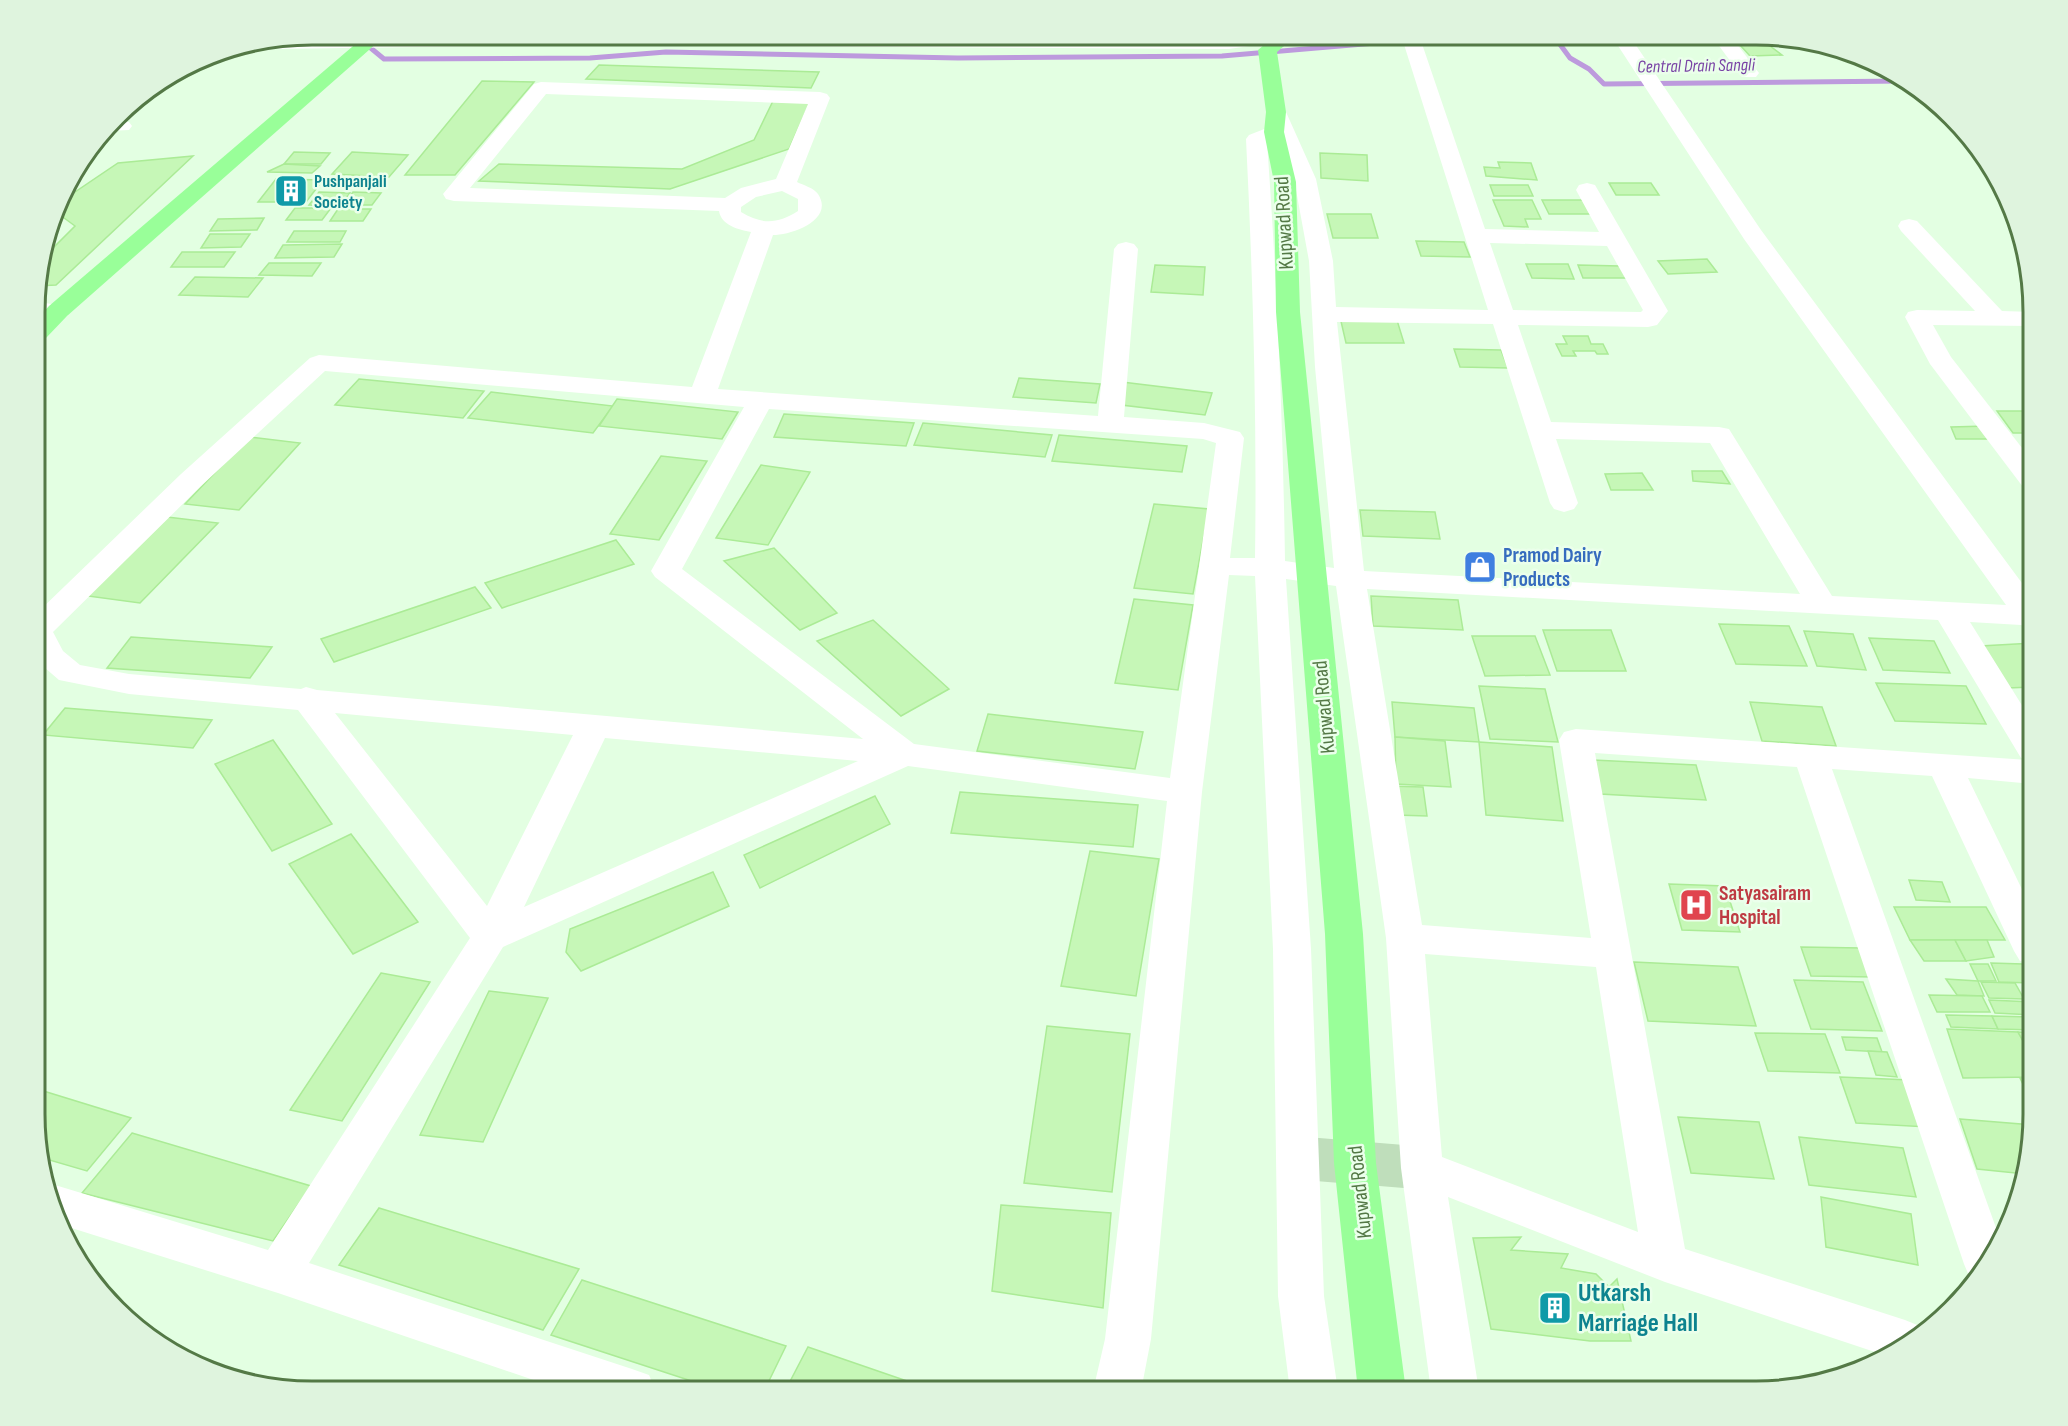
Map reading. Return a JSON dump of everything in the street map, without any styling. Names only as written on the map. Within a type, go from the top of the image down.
[{"type":"main road","points":[[48,310],[366,45]]},
{"type":"main road","name":"Kupwad Road","points":[[1274,45],[1267,50],[1275,122],[1285,182],[1288,312],[1344,934],[1355,1163],[1381,1381]]},
{"type":"street","points":[[1413,45],[1564,503]]},
{"type":"street","points":[[1627,45],[1752,234],[2023,605]]},
{"type":"street","points":[[1727,45],[1749,73]]},
{"type":"street","points":[[730,205],[454,194],[541,88],[820,98],[785,184]]},
{"type":"street","points":[[1313,1381],[1301,1296],[1292,950],[1270,568],[1270,435],[1264,267],[1256,139],[1275,122],[1305,178],[1321,261],[1324,314],[1350,579],[1405,938],[1422,1168],[1454,1381]]},
{"type":"street","points":[[785,184],[808,196],[810,206],[808,214],[786,228],[764,228],[745,224],[730,215],[730,205],[737,198],[754,190],[785,184]]},
{"type":"street","points":[[1324,314],[1648,320],[1656,311],[1587,190]]},
{"type":"street","points":[[1909,226],[1995,318]]},
{"type":"street","points":[[702,396],[764,228]]},
{"type":"street","points":[[1476,236],[1614,239]]},
{"type":"street","points":[[1110,424],[1126,249]]},
{"type":"street","points":[[2023,319],[1917,317],[1939,359],[2023,469]]},
{"type":"street","points":[[45,623],[191,480],[319,363],[702,396],[1204,431],[1230,438],[1270,435]]},
{"type":"street","points":[[761,400],[666,571],[904,754]]},
{"type":"street","points":[[1540,430],[1719,435],[1822,605]]},
{"type":"street","points":[[1119,1381],[1128,1340],[1185,792],[1230,438]]},
{"type":"street","points":[[1215,566],[1270,568],[1350,579],[2023,616]]},
{"type":"street","points":[[1948,611],[2023,734]]},
{"type":"street","points":[[45,647],[50,657],[70,673],[129,684],[904,754],[1185,792]]},
{"type":"street","points":[[306,699],[490,937]]},
{"type":"street","points":[[278,1274],[490,937],[595,725]]},
{"type":"street","points":[[1665,1262],[1576,740],[2023,771]]},
{"type":"street","points":[[490,937],[904,754]]},
{"type":"street","points":[[1810,756],[1983,1254]]},
{"type":"street","points":[[1944,765],[2023,930]]},
{"type":"street","points":[[1405,938],[1612,954]]},
{"type":"street","points":[[1422,1168],[1665,1262],[1899,1339]]},
{"type":"street","points":[[61,1206],[278,1274],[602,1381]]},
{"type":"building","points":[[1740,45],[1770,46],[1782,55],[1750,56]]},
{"type":"building","points":[[599,65],[819,72],[811,88],[586,79]]},
{"type":"building","points":[[482,81],[534,82],[455,175],[405,175]]},
{"type":"building","points":[[811,100],[789,149],[670,189],[479,181],[499,164],[682,169],[754,140],[773,101]]},
{"type":"building","points":[[294,152],[330,153],[321,164],[284,164]]},
{"type":"building","points":[[352,152],[408,155],[389,177],[332,174]]},
{"type":"building","points":[[1320,153],[1367,155],[1368,181],[1321,178]]},
{"type":"building","points":[[193,156],[56,285],[47,285],[53,248],[75,226],[62,217],[74,193],[118,163]]},
{"type":"building","points":[[1498,162],[1531,163],[1537,180],[1486,176],[1484,167],[1500,168]]},
{"type":"building","points":[[284,164],[320,166],[312,173],[267,172]]},
{"type":"building","name":"Pushpanjali Society","points":[[276,179],[323,180],[306,202],[258,202]]},
{"type":"building","points":[[1609,183],[1651,183],[1659,195],[1616,195]]},
{"type":"building","points":[[1490,185],[1528,185],[1533,196],[1494,196]]},
{"type":"building","points":[[319,192],[350,193],[340,206],[309,205]]},
{"type":"building","points":[[353,192],[381,193],[372,205],[344,205]]},
{"type":"building","points":[[1493,200],[1532,200],[1541,219],[1525,219],[1528,227],[1504,226]]},
{"type":"building","points":[[1542,200],[1584,200],[1591,214],[1549,214]]},
{"type":"building","points":[[295,208],[331,208],[322,220],[286,220]]},
{"type":"building","points":[[338,209],[371,209],[363,221],[330,221]]},
{"type":"building","points":[[1327,214],[1371,214],[1378,238],[1333,238]]},
{"type":"building","points":[[264,218],[257,230],[210,231],[218,219]]},
{"type":"building","points":[[294,231],[346,231],[340,242],[287,242]]},
{"type":"building","points":[[210,234],[250,234],[241,247],[201,248]]},
{"type":"building","points":[[1416,241],[1464,242],[1470,257],[1421,256]]},
{"type":"building","points":[[342,244],[334,257],[275,258],[283,245]]},
{"type":"building","points":[[182,252],[235,252],[224,267],[171,267]]},
{"type":"building","points":[[1707,259],[1717,272],[1668,274],[1658,261]]},
{"type":"building","points":[[269,263],[321,263],[312,276],[259,275]]},
{"type":"building","points":[[1526,264],[1568,264],[1574,279],[1532,278]]},
{"type":"building","points":[[1155,265],[1205,267],[1203,295],[1151,292]]},
{"type":"building","points":[[1578,265],[1620,266],[1626,278],[1583,278]]},
{"type":"building","points":[[195,277],[263,278],[248,297],[179,295]]},
{"type":"building","points":[[1340,317],[1396,317],[1404,343],[1346,343]]},
{"type":"building","points":[[1563,336],[1588,336],[1591,344],[1603,344],[1608,354],[1597,354],[1595,351],[1573,351],[1576,356],[1562,356],[1556,344],[1567,344]]},
{"type":"building","points":[[1454,349],[1501,350],[1508,368],[1460,367]]},
{"type":"building","points":[[1019,378],[1100,384],[1096,403],[1013,397]]},
{"type":"building","points":[[359,379],[484,391],[463,418],[335,405]]},
{"type":"building","points":[[1122,382],[1212,393],[1205,415],[1113,404]]},
{"type":"building","points":[[491,392],[613,406],[593,433],[468,418]]},
{"type":"building","points":[[617,399],[738,412],[722,439],[599,426]]},
{"type":"building","points":[[1997,411],[2023,411],[2023,433],[2013,433]]},
{"type":"building","points":[[784,414],[914,423],[906,446],[774,437]]},
{"type":"building","points":[[923,423],[1052,435],[1045,457],[914,445]]},
{"type":"building","points":[[1987,426],[1996,439],[1956,439],[1951,427]]},
{"type":"building","points":[[1059,435],[1187,446],[1182,472],[1052,461]]},
{"type":"building","points":[[249,437],[300,443],[239,510],[185,504]]},
{"type":"building","points":[[661,456],[707,461],[659,540],[610,534]]},
{"type":"building","points":[[761,465],[810,472],[768,545],[716,538]]},
{"type":"building","points":[[1692,471],[1722,471],[1730,484],[1693,481]]},
{"type":"building","points":[[1642,473],[1653,490],[1611,490],[1605,474]]},
{"type":"building","points":[[1154,504],[1209,509],[1193,594],[1134,588]]},
{"type":"building","points":[[1360,510],[1435,512],[1440,539],[1363,536]]},
{"type":"building","points":[[167,517],[218,523],[140,603],[88,596]]},
{"type":"building","points":[[616,540],[634,564],[502,608],[485,583]]},
{"type":"building","points":[[774,548],[837,613],[800,630],[724,561]]},
{"type":"building","points":[[475,587],[491,608],[334,662],[321,639]]},
{"type":"building","points":[[1371,596],[1458,600],[1463,630],[1373,626]]},
{"type":"building","points":[[1134,599],[1193,605],[1178,690],[1115,683]]},
{"type":"building","points":[[873,620],[949,689],[901,716],[817,641]]},
{"type":"building","points":[[1719,624],[1789,626],[1807,666],[1736,664]]},
{"type":"building","points":[[1543,630],[1611,630],[1626,671],[1557,671]]},
{"type":"building","points":[[1804,631],[1853,634],[1866,670],[1817,666]]},
{"type":"building","points":[[1472,636],[1535,636],[1550,675],[1485,676]]},
{"type":"building","points":[[131,637],[272,647],[250,678],[107,668]]},
{"type":"building","points":[[1869,638],[1934,641],[1950,673],[1883,670]]},
{"type":"building","points":[[2023,644],[2023,687],[2007,688],[1981,646]]},
{"type":"building","points":[[1876,683],[1966,686],[1986,724],[1895,721]]},
{"type":"building","points":[[1479,686],[1545,689],[1558,742],[1490,739]]},
{"type":"building","points":[[1392,702],[1474,708],[1479,742],[1395,737]]},
{"type":"building","points":[[1750,702],[1822,707],[1836,746],[1762,741]]},
{"type":"building","points":[[65,708],[212,720],[193,748],[45,735]]},
{"type":"building","points":[[988,714],[1143,732],[1135,769],[977,751]]},
{"type":"building","points":[[1395,737],[1445,741],[1451,787],[1396,784]]},
{"type":"building","points":[[273,740],[332,824],[272,851],[215,764]]},
{"type":"building","points":[[1479,742],[1552,747],[1563,821],[1486,815]]},
{"type":"building","points":[[1593,760],[1696,765],[1706,800],[1600,794]]},
{"type":"building","points":[[1386,786],[1423,787],[1427,816],[1395,815]]},
{"type":"building","points":[[960,792],[1138,805],[1133,847],[951,833]]},
{"type":"building","points":[[875,796],[890,824],[760,888],[744,855]]},
{"type":"building","points":[[351,834],[418,922],[353,954],[289,864]]},
{"type":"building","points":[[1090,851],[1159,859],[1136,996],[1061,986]]},
{"type":"building","points":[[713,872],[729,906],[581,971],[566,952],[570,929]]},
{"type":"building","points":[[1909,880],[1942,882],[1950,902],[1916,900]]},
{"type":"building","points":[[1669,884],[1725,886],[1740,932],[1682,930]]},
{"type":"building","points":[[1894,907],[1986,907],[2005,940],[1910,940]]},
{"type":"building","points":[[1910,940],[1955,940],[1966,961],[1924,961]]},
{"type":"building","points":[[1955,940],[1987,940],[1994,957],[1966,961]]},
{"type":"building","points":[[1801,947],[1862,948],[1874,977],[1811,976]]},
{"type":"building","points":[[1634,962],[1738,967],[1756,1026],[1648,1021]]},
{"type":"building","points":[[1991,963],[2023,964],[2023,983],[1999,982]]},
{"type":"building","points":[[1970,964],[1988,964],[1996,981],[1978,981]]},
{"type":"building","points":[[381,973],[430,982],[342,1121],[290,1110]]},
{"type":"building","points":[[1946,979],[1978,981],[1984,996],[1957,995]]},
{"type":"building","points":[[1794,980],[1863,982],[1882,1031],[1811,1029]]},
{"type":"building","points":[[1981,982],[2015,983],[2023,999],[1989,998]]},
{"type":"building","points":[[489,991],[548,998],[483,1142],[420,1135]]},
{"type":"building","points":[[1929,995],[1982,996],[1990,1012],[1937,1012]]},
{"type":"building","points":[[1989,1000],[2023,1002],[2023,1014],[1995,1013]]},
{"type":"building","points":[[1946,1015],[1992,1016],[1998,1029],[1951,1027]]},
{"type":"building","points":[[1992,1016],[2023,1017],[2023,1030],[1998,1029]]},
{"type":"building","points":[[1047,1026],[1130,1034],[1112,1192],[1024,1183]]},
{"type":"building","points":[[1947,1029],[2018,1032],[2023,1041],[2023,1077],[1963,1078]]},
{"type":"building","points":[[1755,1033],[1825,1034],[1840,1073],[1768,1071]]},
{"type":"building","points":[[1842,1037],[1877,1038],[1882,1052],[1846,1050]]},
{"type":"building","points":[[1868,1051],[1887,1052],[1897,1077],[1876,1075]]},
{"type":"building","points":[[1840,1077],[1910,1080],[1928,1127],[1856,1123]]},
{"type":"building","points":[[45,1091],[131,1118],[87,1171],[49,1160]]},
{"type":"building","points":[[1678,1117],[1759,1122],[1774,1179],[1691,1173]]},
{"type":"building","points":[[1960,1119],[2022,1124],[2016,1173],[1977,1169]]},
{"type":"building","points":[[132,1133],[311,1186],[273,1241],[82,1193]]},
{"type":"building","points":[[1799,1137],[1903,1148],[1916,1197],[1809,1185]]},
{"type":"building","points":[[1821,1197],[1911,1214],[1918,1265],[1826,1247]]},
{"type":"building","points":[[1001,1205],[1111,1213],[1103,1308],[992,1291]]},
{"type":"building","points":[[379,1208],[579,1269],[543,1330],[339,1265]]},
{"type":"building","name":"Utkarsh Marriage Hall","points":[[1521,1237],[1511,1250],[1568,1254],[1561,1268],[1596,1274],[1609,1287],[1617,1279],[1631,1341],[1590,1341],[1491,1329],[1473,1238]]},
{"type":"building","points":[[582,1280],[786,1346],[769,1381],[691,1381],[551,1335]]},
{"type":"building","points":[[808,1347],[907,1381],[790,1381]]},
{"type":"waterway","name":"Central Drain Sangli","points":[[367,45],[384,59],[590,58],[666,52],[958,58],[1222,56],[1351,45]]},
{"type":"waterway","name":"Central Drain Sangli","points":[[1560,45],[1570,58],[1589,69],[1604,84],[1889,81]]},
{"type":"tunnel","points":[[1299,1158],[1422,1168]]},
{"type":"place","name":"Pushpanjali Society","points":[[291,191]]},
{"type":"place","name":"Pramod Dairy Products","points":[[1480,567]]},
{"type":"place","name":"Satyasairam Hospital","points":[[1696,905]]},
{"type":"place","name":"Utkarsh Marriage Hall","points":[[1555,1308]]}]
